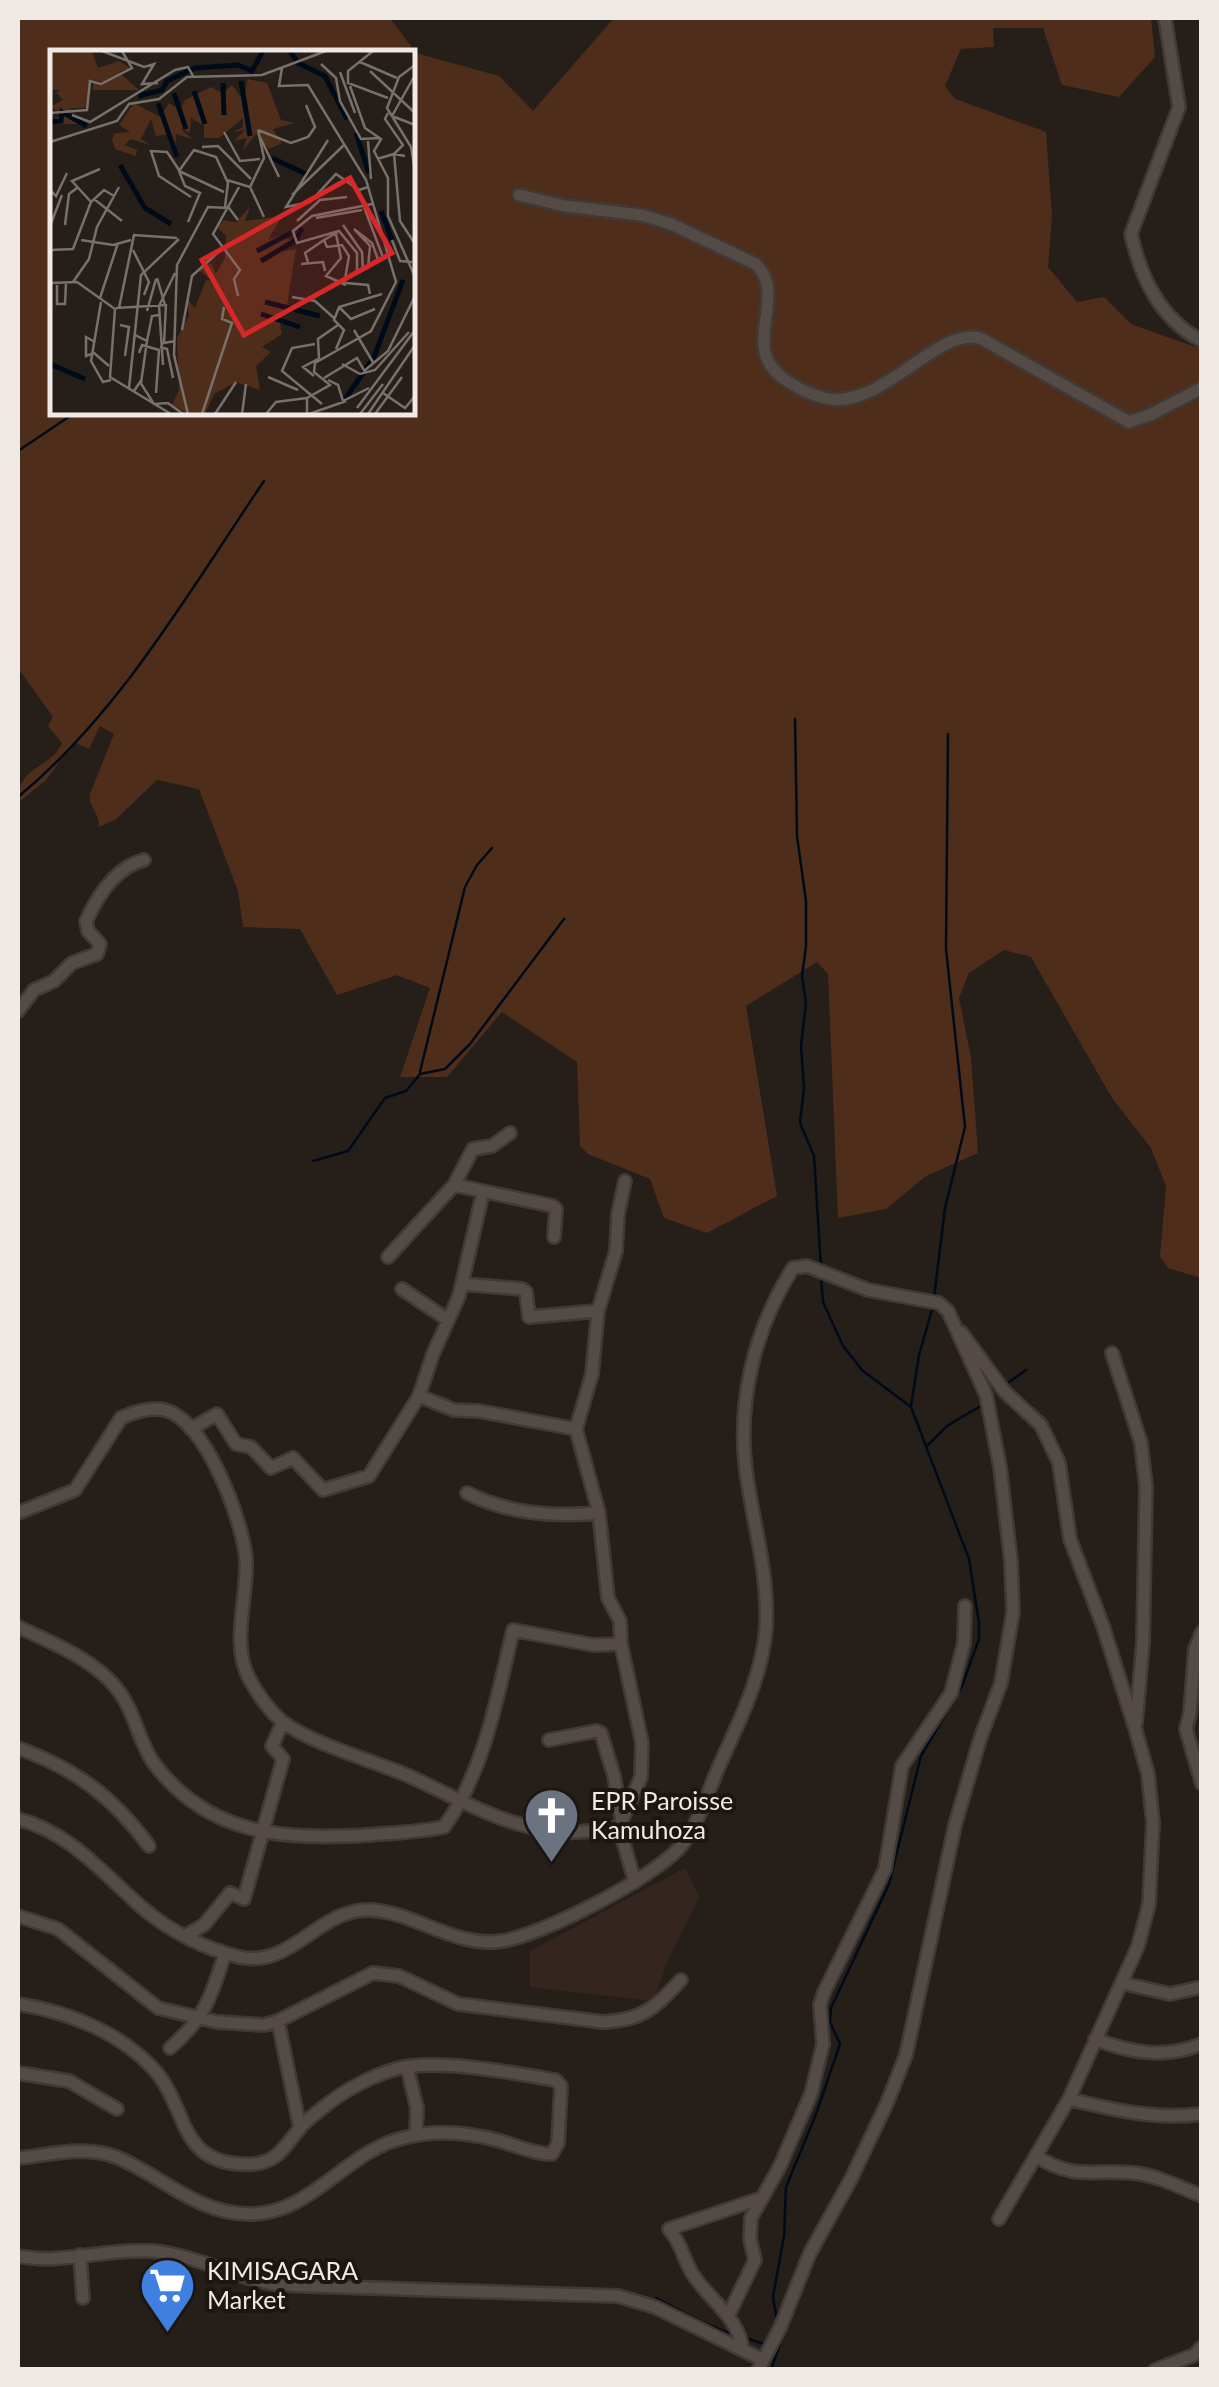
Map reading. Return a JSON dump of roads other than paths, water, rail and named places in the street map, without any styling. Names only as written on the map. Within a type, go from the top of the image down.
[{"type":"street","points":[[1164,18],[1179,107],[1132,234],[1160,306],[1184,332],[1202,341]]},
{"type":"street","points":[[520,195],[671,224],[756,264],[766,274],[768,290],[763,346],[766,362],[777,375],[814,396],[846,400],[865,394],[960,336],[982,339],[1129,422],[1202,388]]},
{"type":"street","points":[[18,1011],[34,990],[54,981],[72,963],[97,954],[100,944],[86,921],[91,910],[118,874],[144,860]]},
{"type":"street","points":[[388,1257],[454,1185],[473,1150],[492,1146],[510,1133]]},
{"type":"street","points":[[621,1824],[641,1777],[638,1722],[620,1622],[608,1598],[599,1513],[576,1429],[590,1386],[598,1310],[616,1250],[625,1180]]},
{"type":"street","points":[[454,1185],[553,1206],[554,1236]]},
{"type":"street","points":[[191,1429],[217,1414],[236,1444],[251,1447],[271,1468],[293,1458],[323,1490],[369,1476],[420,1396],[462,1284],[483,1192]]},
{"type":"street","points":[[18,1818],[60,1836],[145,1910],[185,1936],[244,1958],[290,1950],[318,1928],[366,1910],[463,1940],[502,1940],[524,1935],[635,1882],[686,1841],[759,1670],[766,1602],[742,1424],[761,1334],[779,1291],[793,1268],[799,1266],[868,1290],[934,1302],[948,1311],[987,1401],[1000,1467],[1012,1561],[1014,1612],[1009,1651],[956,1825],[902,2068],[851,2179],[810,2253],[769,2348],[742,2348],[638,2300],[618,2296],[280,2286],[157,2251],[110,2250],[58,2259],[18,2256]]},
{"type":"street","points":[[462,1284],[522,1289],[526,1292],[529,1317],[598,1310]]},
{"type":"street","points":[[402,1290],[448,1320]]},
{"type":"street","points":[[956,1328],[971,1341],[1002,1387],[1041,1425],[1059,1463],[1070,1540],[1103,1626],[1148,1774],[1152,1860],[1145,1922],[1122,1984],[1069,2098],[999,2219]]},
{"type":"street","points":[[1112,1354],[1143,1452],[1146,1487],[1143,1642],[1135,1728]]},
{"type":"street","points":[[420,1396],[454,1410],[576,1429]]},
{"type":"street","points":[[18,1513],[75,1490],[91,1470],[116,1424],[132,1412],[166,1410],[191,1429],[221,1477],[243,1539],[246,1599],[240,1657],[257,1692],[283,1722],[459,1802],[554,1832],[581,1833],[621,1824]]},
{"type":"street","points":[[468,1494],[488,1504],[532,1515],[599,1513]]},
{"type":"street","points":[[728,2316],[751,2273],[754,2260],[749,2228],[759,2199],[805,2113],[822,2044],[820,2005],[824,1992],[885,1869],[902,1766],[950,1693],[964,1643],[966,1606]]},
{"type":"street","points":[[18,1628],[73,1655],[114,1683],[152,1761],[205,1810],[264,1834],[329,1837],[441,1828],[459,1802],[491,1729],[513,1630],[593,1645],[621,1644]]},
{"type":"street","points":[[1202,1632],[1195,1649],[1186,1729],[1202,1784]]},
{"type":"street","points":[[185,1936],[204,1925],[230,1893],[244,1900],[283,1759],[272,1746],[283,1722]]},
{"type":"street","points":[[549,1740],[601,1732],[635,1882]]},
{"type":"street","points":[[18,1748],[75,1774],[105,1794],[150,1846]]},
{"type":"street","points":[[18,1916],[58,1928],[158,2008],[217,2022],[264,2025],[278,2021],[373,1973],[399,1976],[458,2004],[604,2022],[644,2015],[682,1980]]},
{"type":"street","points":[[170,2048],[200,2017],[212,1998],[225,1953]]},
{"type":"street","points":[[1122,1984],[1170,1994],[1197,1988]]},
{"type":"street","points":[[18,2004],[66,2014],[92,2025],[134,2053],[158,2075],[192,2142],[206,2156],[239,2164],[270,2159],[289,2147],[300,2128],[340,2095],[406,2066],[449,2066],[555,2080],[562,2086],[558,2144],[552,2154],[466,2133],[416,2136],[381,2146],[293,2205],[260,2214],[226,2212],[208,2206],[114,2156],[93,2151],[18,2158]]},
{"type":"street","points":[[278,2021],[300,2128]]},
{"type":"street","points":[[1095,2039],[1142,2054],[1176,2052],[1202,2044]]},
{"type":"street","points":[[406,2066],[416,2098],[416,2136]]},
{"type":"street","points":[[18,2073],[68,2081],[117,2108]]},
{"type":"street","points":[[1069,2098],[1164,2117],[1202,2114]]},
{"type":"street","points":[[1036,2156],[1065,2172],[1156,2176],[1202,2196]]},
{"type":"street","points":[[742,2348],[728,2316],[689,2269],[670,2228],[759,2199]]},
{"type":"street","points":[[80,2255],[82,2298]]},
{"type":"street","points":[[1155,2370],[1202,2348]]},
{"type":"waterway","points":[[18,451],[72,415]]},
{"type":"waterway","points":[[18,797],[55,764],[121,689],[264,481]]},
{"type":"waterway","points":[[795,719],[797,836],[806,901],[802,976],[806,1003],[801,1046],[804,1088],[800,1123],[814,1156],[821,1268]]},
{"type":"waterway","points":[[934,1298],[945,1208],[965,1127],[946,949],[948,734]]},
{"type":"waterway","points":[[420,1072],[465,887],[492,848]]},
{"type":"waterway","points":[[313,1161],[348,1151],[385,1098],[406,1091],[420,1074],[445,1069],[470,1044],[564,919]]},
{"type":"waterway","points":[[777,2320],[773,2297],[784,2236],[786,2187],[840,2044],[830,2022],[831,2008],[889,1884],[921,1756],[962,1686],[979,1639],[969,1559],[911,1407],[863,1371],[843,1346],[823,1302],[821,1276]]},
{"type":"waterway","points":[[911,1406],[919,1355],[933,1306]]},
{"type":"waterway","points":[[1005,1385],[1026,1370]]},
{"type":"waterway","points":[[927,1446],[947,1426],[984,1404]]},
{"type":"waterway","points":[[656,2298],[736,2336]]},
{"type":"waterway","points":[[771,2370],[782,2338]]},
{"type":"waterway","points":[[749,2339],[767,2345]]},
{"type":"place","name":"EPR Paroisse Kamuhoza","points":[[552,1864]]},
{"type":"place","name":"KIMISAGARA Market","points":[[168,2334]]}]
